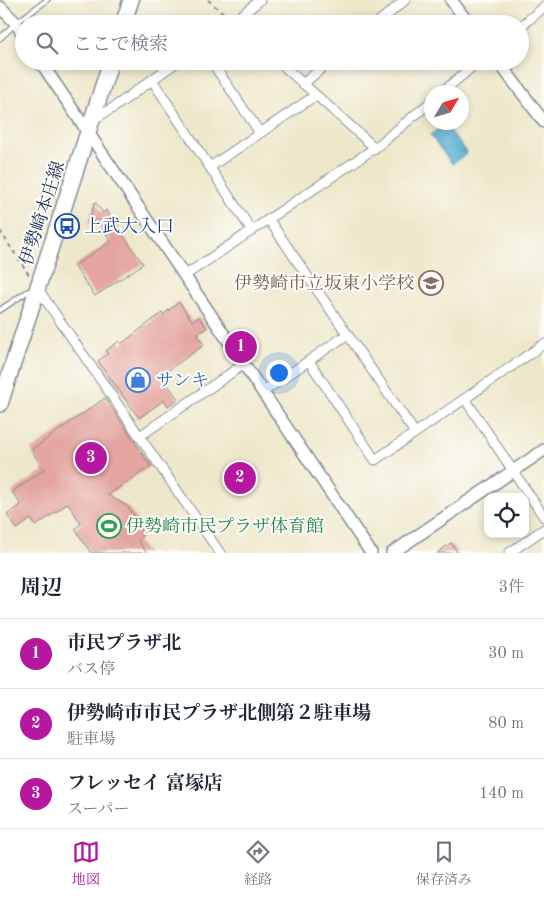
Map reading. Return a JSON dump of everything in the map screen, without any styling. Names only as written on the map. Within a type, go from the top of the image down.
[{"type":"main road","points":[[126,15],[131,0]]},
{"type":"main road","name":"伊勢崎本庄線","points":[[0,404],[108,70]]},
{"type":"street","points":[[243,15],[260,0]]},
{"type":"street","points":[[387,15],[405,0]]},
{"type":"street","points":[[451,0],[462,15]]},
{"type":"street","points":[[0,7],[15,22]]},
{"type":"street","points":[[529,20],[544,8]]},
{"type":"street","points":[[47,70],[90,126],[184,276],[371,553]]},
{"type":"street","points":[[90,126],[166,70]]},
{"type":"street","points":[[217,70],[260,134]]},
{"type":"street","points":[[288,70],[375,148]]},
{"type":"street","points":[[303,84],[319,70]]},
{"type":"street","points":[[451,85],[469,70]]},
{"type":"street","points":[[505,70],[544,122]]},
{"type":"street","points":[[152,80],[252,231]]},
{"type":"street","points":[[210,167],[316,95]]},
{"type":"street","points":[[184,276],[375,148],[424,108]]},
{"type":"street","points":[[269,220],[415,433]]},
{"type":"street","points":[[38,289],[220,553]]},
{"type":"street","points":[[263,392],[348,334]]},
{"type":"street","points":[[309,361],[375,460],[544,344]]},
{"type":"street","points":[[140,436],[244,364]]},
{"type":"street","points":[[465,399],[544,517]]},
{"type":"street","points":[[392,553],[544,450]]},
{"type":"street","points":[[509,553],[544,529]]},
{"type":"lane","points":[[27,15],[47,0]]},
{"type":"lane","points":[[0,38],[15,24]]},
{"type":"lane","points":[[0,310],[27,292],[38,289]]},
{"type":"path","points":[[208,0],[225,15]]},
{"type":"path","points":[[0,231],[38,289]]},
{"type":"water","points":[[437,130],[450,130],[467,153],[452,164],[430,135]]},
{"type":"building","points":[[95,202],[103,213],[106,210],[143,264],[95,296],[74,266],[111,241],[96,219],[88,225]]},
{"type":"building","points":[[179,302],[192,321],[199,317],[207,328],[197,334],[204,345],[161,375],[178,399],[168,406],[164,400],[139,418],[98,361],[108,354],[106,351],[119,341],[121,344]]},
{"type":"building","points":[[105,398],[151,466],[108,495],[128,507],[139,522],[142,537],[138,541],[147,553],[91,553],[75,529],[81,524],[68,503],[36,526],[31,519],[17,529],[7,515],[21,505],[12,492],[44,470],[31,450]]},
{"type":"building","points":[[451,543],[458,553],[437,553]]},
{"type":"place","name":"上武大入口","points":[[67,226]]},
{"type":"place","name":"伊勢崎市立坂東小学校","points":[[431,283]]},
{"type":"place","name":"市民プラザ北","points":[[241,347]]},
{"type":"place","name":"サンキ","points":[[138,380]]},
{"type":"place","name":"フレッセイ 富塚店","points":[[91,458]]},
{"type":"place","name":"伊勢崎市市民プラザ北側第２駐車場","points":[[240,478]]},
{"type":"place","name":"伊勢崎市民プラザ体育館","points":[[109,526]]}]
